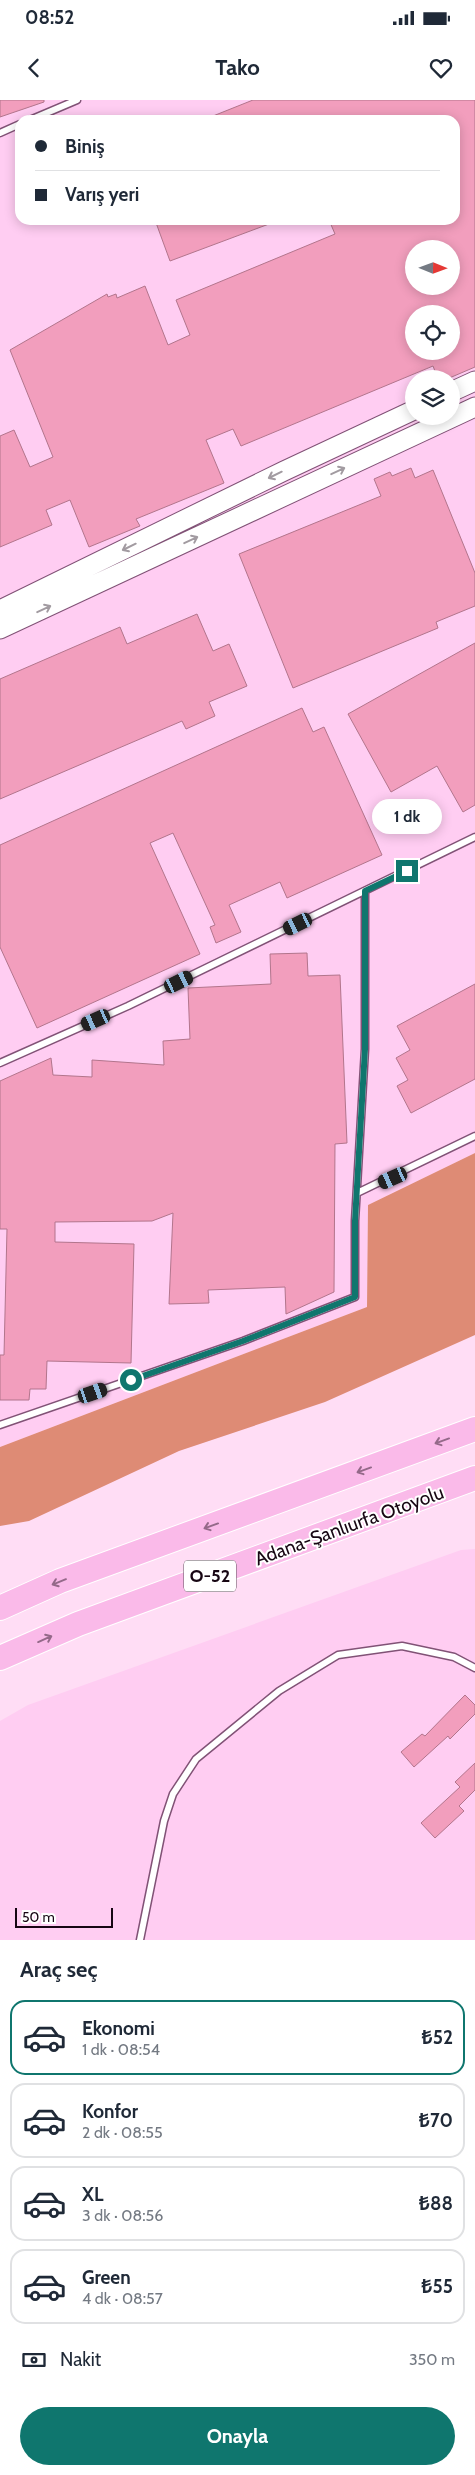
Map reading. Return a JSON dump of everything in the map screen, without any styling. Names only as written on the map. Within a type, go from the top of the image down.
[{"type":"highway","name":"O-52","points":[[0,1608],[60,1581],[475,1429]]},
{"type":"highway","name":"Adana-Şanlıurfa Otoyolu","points":[[0,1658],[78,1624],[475,1478]]},
{"type":"street","points":[[460,388],[475,381]]},
{"type":"street","points":[[0,630],[475,407]]},
{"type":"street","points":[[0,610],[275,475],[405,414]]},
{"type":"lane","points":[[42,115],[77,100]]},
{"type":"lane","points":[[0,133],[15,126]]},
{"type":"lane","points":[[0,1062],[128,1006],[475,837]]},
{"type":"lane","points":[[0,1425],[243,1341],[355,1297],[357,1193],[365,1049],[365,891]]},
{"type":"lane","points":[[357,1193],[475,1136]]},
{"type":"lane","points":[[140,1940],[164,1821],[173,1794],[196,1759],[279,1691],[338,1655],[402,1646],[454,1657],[475,1668]]},
{"type":"shaded area","points":[[0,100],[475,100],[475,1153],[368,1205],[367,1307],[0,1447]]},
{"type":"shaded area","points":[[475,1153],[475,1335],[325,1402],[179,1451],[29,1521],[0,1526],[0,1447],[367,1307],[368,1205]]},
{"type":"shaded area","points":[[475,1549],[475,1940],[0,1940],[0,1721],[28,1705],[461,1550]]},
{"type":"building","points":[[0,100],[44,100],[44,102],[0,117]]},
{"type":"building","points":[[253,100],[475,100],[475,367],[460,373],[460,370],[435,370],[433,366],[423,370],[405,370],[405,378],[241,446],[233,429],[206,440],[224,483],[136,519],[140,526],[89,547],[70,500],[46,510],[52,525],[0,547],[0,436],[14,430],[30,467],[53,457],[10,350],[107,294],[108,297],[116,294],[117,298],[145,286],[168,345],[190,335],[176,300],[335,234],[331,225],[460,225],[460,115],[216,115]]},
{"type":"building","points":[[157,225],[266,225],[170,261]]},
{"type":"building","points":[[411,468],[415,478],[433,470],[475,573],[475,606],[436,622],[438,628],[293,688],[239,554],[381,496],[374,479],[390,472],[392,476]]},
{"type":"building","points":[[197,614],[213,651],[229,644],[247,686],[209,702],[215,716],[186,729],[182,721],[0,799],[0,679],[120,627],[127,644]]},
{"type":"building","points":[[475,643],[475,805],[463,812],[437,766],[391,792],[348,714]]},
{"type":"building","points":[[302,708],[313,732],[324,727],[382,855],[287,898],[280,882],[229,905],[241,932],[216,943],[210,927],[215,925],[173,833],[150,843],[200,954],[37,1028],[0,947],[0,845]]},
{"type":"building","points":[[307,953],[308,976],[340,975],[347,1143],[335,1144],[334,1292],[286,1314],[285,1287],[208,1290],[209,1303],[169,1304],[173,1213],[152,1221],[55,1222],[55,1242],[134,1244],[131,1363],[47,1361],[46,1389],[30,1389],[29,1400],[0,1400],[0,1355],[4,1355],[7,1229],[0,1229],[0,1081],[51,1058],[53,1075],[92,1077],[92,1060],[164,1065],[163,1041],[190,1039],[188,988],[271,984],[270,954]]},
{"type":"building","points":[[475,984],[475,1079],[411,1113],[397,1086],[408,1080],[396,1058],[410,1050],[397,1026]]},
{"type":"building","points":[[465,1695],[475,1705],[475,1714],[450,1739],[448,1736],[414,1767],[401,1752],[422,1734],[425,1736]]},
{"type":"building","points":[[475,1763],[475,1790],[459,1806],[464,1811],[435,1838],[421,1823],[460,1787],[455,1782]]},
{"type":"route","points":[[131,1380],[243,1341],[355,1297],[355,1221],[365,1049],[365,891],[407,871]]}]
